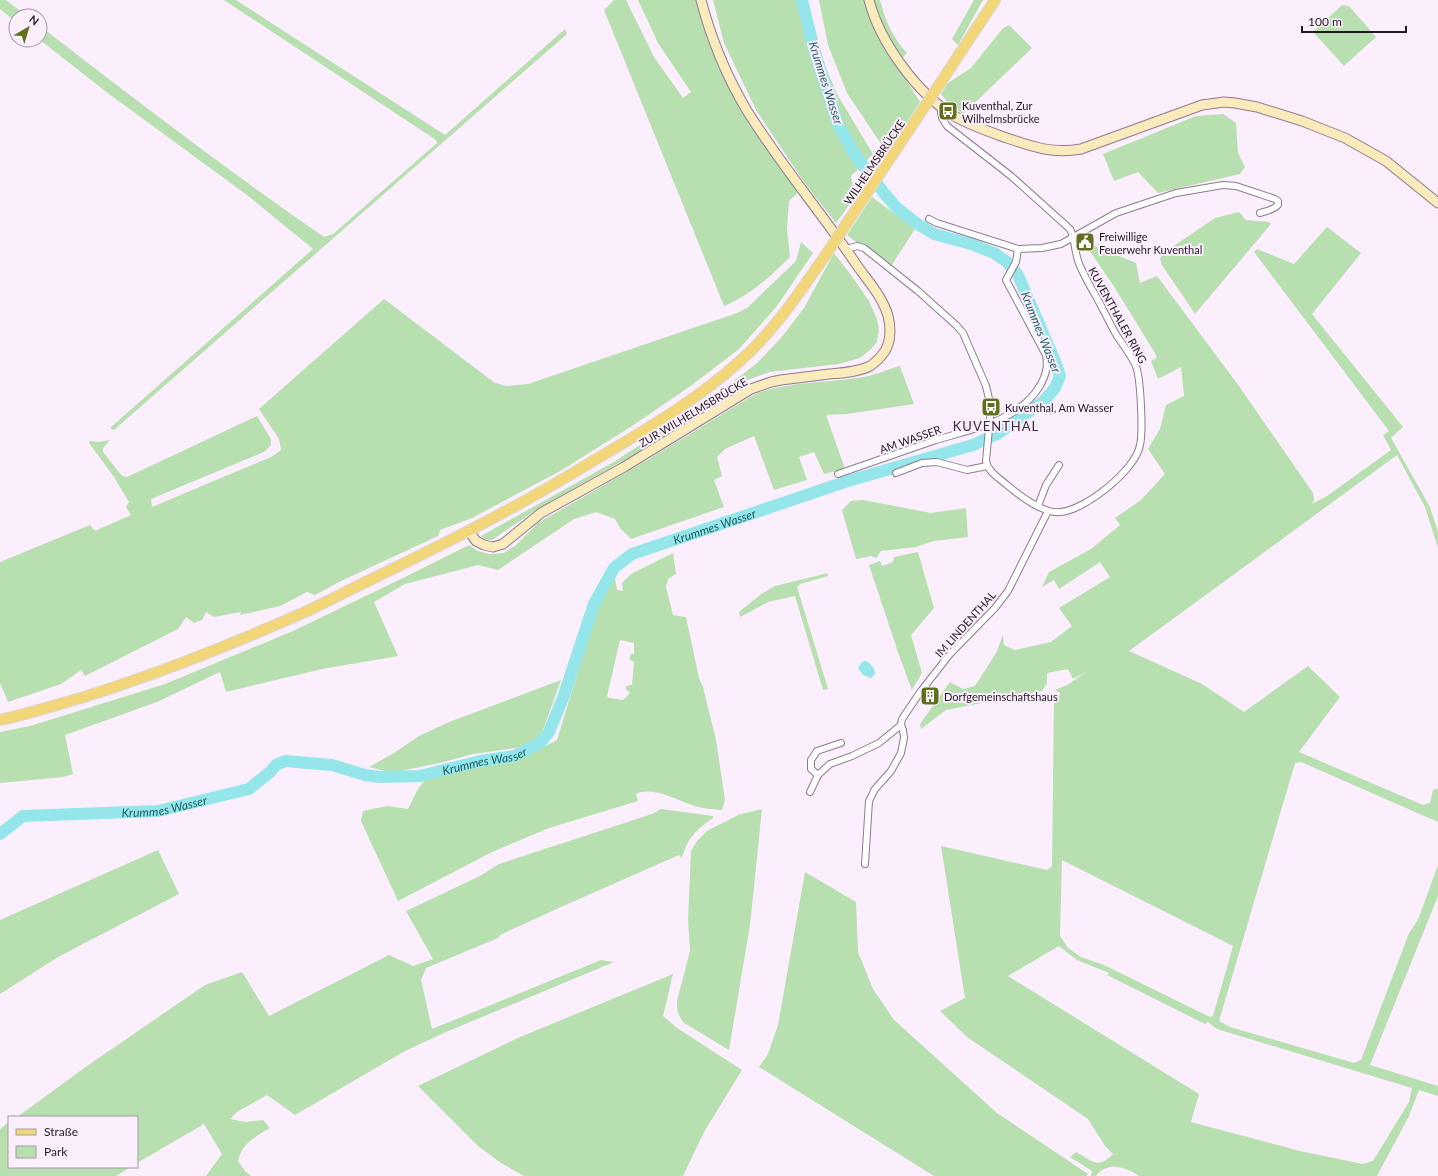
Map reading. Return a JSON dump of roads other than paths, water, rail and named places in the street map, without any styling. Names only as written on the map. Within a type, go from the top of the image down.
[{"type":"main road","points":[[0,720],[54,706],[128,683],[211,652],[307,611],[469,531],[568,477],[640,433],[711,386],[740,362],[769,333],[787,310],[825,256],[995,0]]},
{"type":"street","name":"ZUR WILHELMSBRÜCKE","points":[[469,531],[476,541],[484,545],[493,547],[503,544],[541,513],[624,467],[752,389],[780,380],[850,372],[863,369],[875,362],[884,352],[889,339],[890,328],[888,315],[880,300],[846,249],[764,136],[746,108],[720,58],[702,0]]},
{"type":"street","points":[[869,0],[880,30],[899,62],[931,98],[956,117],[997,134],[1039,148],[1054,151],[1068,151],[1081,149],[1195,107],[1214,103],[1236,103],[1302,121],[1345,138],[1386,161],[1438,203]]},
{"type":"street","name":"WILHELMSBRÜCKE","points":[[838,238],[931,98]]},
{"type":"street","name":"KUVENTHALER RING","points":[[940,105],[942,118],[947,126],[1011,176],[1066,225],[1074,237],[1080,266],[1117,336],[1136,365],[1139,377],[1140,446],[1135,458],[1114,484],[1086,502],[1071,510],[1059,513],[1048,511],[1012,490],[991,472],[987,466]]},
{"type":"street","points":[[929,219],[937,223],[1018,249],[1051,247],[1061,244],[1116,212],[1176,193],[1222,185],[1236,186],[1278,201],[1278,205],[1276,207],[1269,211],[1260,213]]},
{"type":"street","points":[[846,249],[857,246],[864,248],[957,326],[967,341],[986,386],[991,407],[987,446],[987,466],[967,470],[937,462],[922,463],[896,473]]},
{"type":"street","name":"AM WASSER","points":[[838,474],[952,435],[990,424],[1009,415],[1031,398],[1038,389],[1047,370],[1048,364],[1046,355],[1006,280],[1016,262],[1018,249]]},
{"type":"street","points":[[1038,506],[1046,485],[1059,465]]},
{"type":"street","name":"IM LINDENTHAL","points":[[900,725],[902,719],[921,691],[950,654],[995,608],[1008,591],[1048,511]]},
{"type":"street","points":[[810,792],[818,775],[830,764],[852,756],[879,743],[900,725],[903,730],[904,738],[902,753],[891,770],[875,789],[869,801],[865,864]]},
{"type":"street","points":[[818,775],[811,769],[811,760],[817,751],[841,743]]},
{"type":"water","points":[[864,661],[870,664],[874,670],[875,674],[871,678],[863,675],[858,668]]},
{"type":"waterway","name":"Krummes Wasser","points":[[0,834],[23,816],[158,811],[249,789],[270,772],[276,765],[285,761],[332,765],[365,775],[380,777],[420,776],[480,761],[514,756],[540,743],[549,732],[563,698],[594,604],[614,568],[632,554],[848,481],[973,445],[997,434],[1043,402],[1055,388],[1060,376],[1018,275],[1007,262],[994,253],[971,244],[934,234],[916,223],[897,208],[884,193],[855,155],[838,124],[816,57],[802,0]]},
{"type":"place","name":"Kuventhal, Zur Wilhelmsbrücke","points":[[948,111]]},
{"type":"place","name":"Freiwillige Feuerwehr Kuventhal","points":[[1085,242]]},
{"type":"place","name":"Kuventhal, Am Wasser","points":[[991,407]]},
{"type":"place","name":"Dorfgemeinschaftshaus","points":[[930,696]]},
{"type":"district","name":"KUVENTHAL","points":[[996,426]]}]
